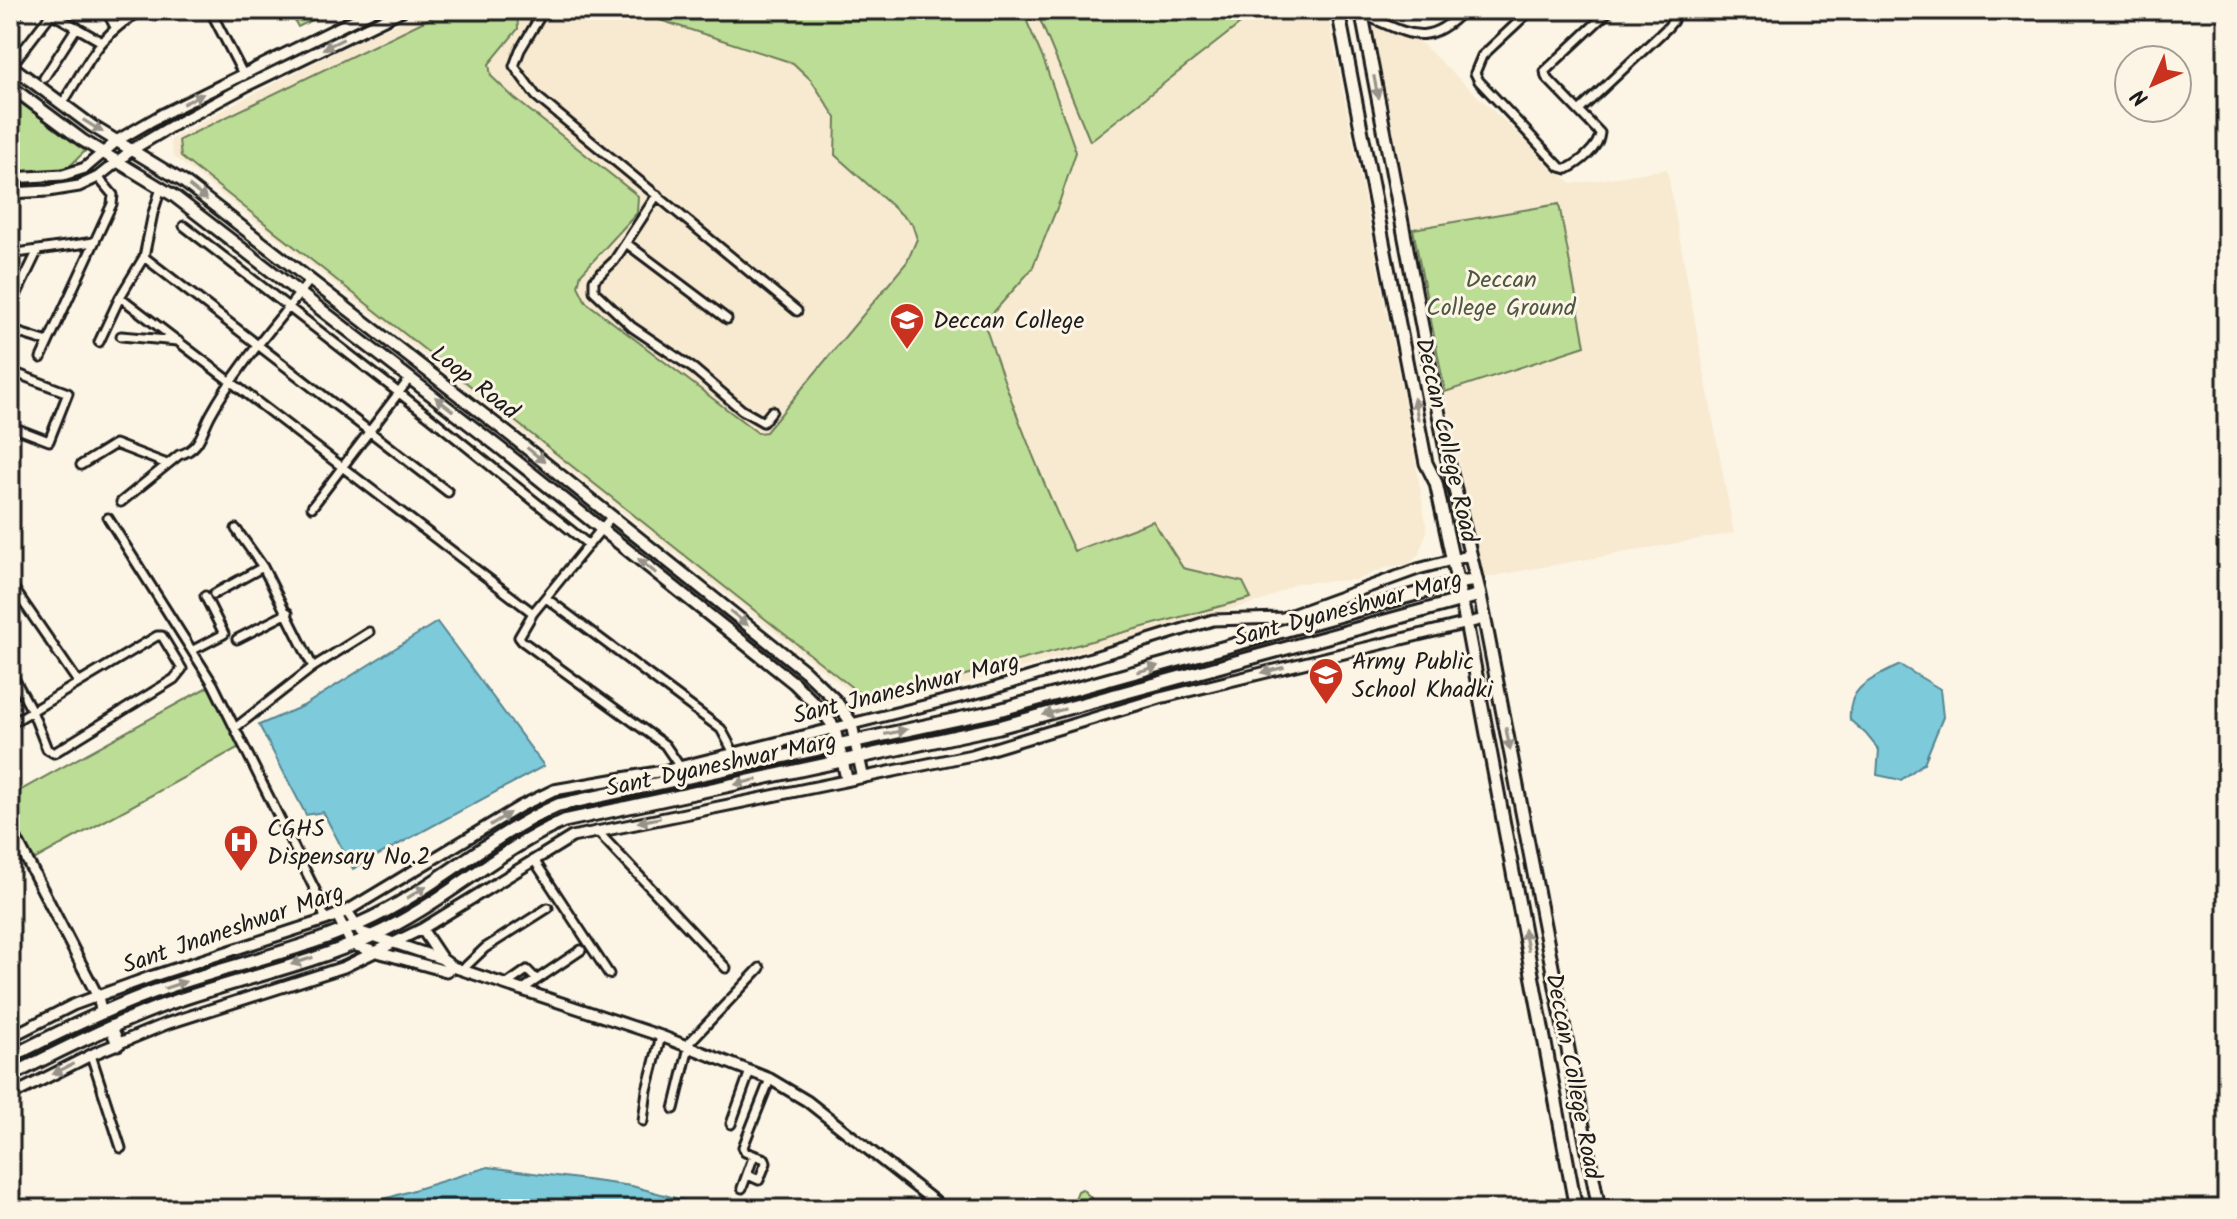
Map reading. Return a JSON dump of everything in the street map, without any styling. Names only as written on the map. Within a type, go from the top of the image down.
[{"type":"main road","name":"Deccan College Road","points":[[1338,10],[1426,463],[1436,483],[1466,622],[1576,1209]]},
{"type":"main road","name":"Deccan College Road","points":[[1361,12],[1448,458],[1480,595],[1599,1209]]},
{"type":"main road","name":"Loop Road","points":[[11,65],[92,126],[184,182],[805,671],[835,700],[851,722],[863,777]]},
{"type":"main road","name":"Loop Road","points":[[10,86],[103,153],[161,188],[300,293],[794,683],[834,727],[847,780]]},
{"type":"main road","name":"Sant Dyaneshwar Marg","points":[[10,1057],[154,991],[349,928],[401,902],[529,820],[558,805],[995,711],[1261,636],[1476,580]]},
{"type":"main road","name":"Sant Dyaneshwar Marg","points":[[10,1076],[160,1007],[373,936],[564,821],[999,727],[1480,595]]},
{"type":"main road","points":[[1260,621],[1261,636]]},
{"type":"main road","points":[[111,1027],[118,1044]]},
{"type":"street","points":[[10,24],[20,10]]},
{"type":"street","points":[[106,10],[115,27]]},
{"type":"street","points":[[62,104],[100,41],[141,10]]},
{"type":"street","points":[[210,10],[248,85]]},
{"type":"street","points":[[10,178],[48,177],[76,172],[118,140],[163,114],[374,10]]},
{"type":"street","points":[[10,193],[79,186],[98,177],[133,149],[248,85],[403,10]]},
{"type":"street","points":[[544,10],[514,66],[536,96],[797,311]]},
{"type":"street","points":[[1361,12],[1409,32],[1430,35],[1441,31],[1464,10]]},
{"type":"street","points":[[1531,10],[1482,56],[1475,73],[1560,167],[1567,169],[1600,140],[1600,133],[1546,77],[1545,71],[1610,10]]},
{"type":"street","points":[[1580,110],[1667,28],[1673,21],[1672,10]]},
{"type":"street","points":[[11,65],[51,11],[100,41]]},
{"type":"street","points":[[44,78],[77,27]]},
{"type":"street","points":[[41,358],[112,204],[113,195],[98,177]]},
{"type":"street","points":[[99,342],[120,297],[144,257],[161,188]]},
{"type":"street","points":[[657,195],[614,261],[594,280],[594,291],[632,327],[694,369],[742,410],[763,422],[772,411]]},
{"type":"street","points":[[184,226],[589,545]]},
{"type":"street","points":[[10,254],[94,242]]},
{"type":"street","points":[[626,243],[727,319]]},
{"type":"street","points":[[10,308],[38,250]]},
{"type":"street","points":[[144,257],[448,492]]},
{"type":"street","points":[[121,502],[167,464],[196,446],[210,415],[231,382],[310,280]]},
{"type":"street","points":[[120,297],[533,613]]},
{"type":"street","points":[[10,330],[48,342]]},
{"type":"street","points":[[121,336],[178,341]]},
{"type":"street","points":[[10,371],[68,393],[49,441],[10,426]]},
{"type":"street","points":[[312,507],[410,378]]},
{"type":"street","points":[[81,465],[115,444],[167,464]]},
{"type":"street","points":[[612,516],[520,631],[522,641],[665,745],[680,767]]},
{"type":"street","points":[[108,518],[193,650],[320,900],[325,920]]},
{"type":"street","points":[[236,529],[263,567],[313,667]]},
{"type":"street","name":"Sant Jnaneshwar Marg","points":[[10,1037],[73,1005],[347,911],[539,796],[572,786],[680,767],[988,690],[1213,620],[1283,618],[1418,569],[1471,555]]},
{"type":"street","points":[[193,650],[224,634],[210,595],[263,567]]},
{"type":"street","points":[[10,583],[78,682]]},
{"type":"street","points":[[546,598],[721,729],[734,753]]},
{"type":"street","points":[[237,639],[288,613]]},
{"type":"street","points":[[10,1096],[91,1055],[166,1024],[344,967],[422,929],[572,837],[1004,747],[1160,698],[1484,619]]},
{"type":"street","points":[[235,728],[313,667],[369,632]]},
{"type":"street","points":[[10,671],[32,711],[47,749],[54,753],[174,679],[182,669],[167,641],[157,636],[78,682],[32,711],[10,724]]},
{"type":"street","points":[[10,827],[98,997],[102,1013]]},
{"type":"street","points":[[597,831],[726,968]]},
{"type":"street","points":[[534,860],[609,974]]},
{"type":"street","points":[[347,911],[352,945],[446,971],[457,969],[548,908]]},
{"type":"street","points":[[337,915],[349,928],[442,959],[457,969],[661,1036],[770,1079],[807,1101],[944,1209]]},
{"type":"street","points":[[422,929],[442,959]]},
{"type":"street","points":[[523,989],[581,950]]},
{"type":"street","points":[[674,1109],[688,1046],[760,968]]},
{"type":"street","points":[[507,984],[527,970],[536,979]]},
{"type":"street","points":[[643,1121],[647,1090],[661,1036]]},
{"type":"street","points":[[91,1055],[121,1148]]},
{"type":"street","points":[[731,1124],[750,1071]]},
{"type":"street","points":[[748,1175],[759,1180],[766,1163],[765,1159],[745,1152],[743,1147],[770,1079]]},
{"type":"street","points":[[742,1188],[754,1155]]},
{"type":"shaded area","name":"Deccan College","points":[[429,10],[1327,10],[1415,456],[1427,531],[1419,554],[1410,564],[1388,567],[1357,580],[1296,583],[1265,600],[957,686],[867,705],[173,156],[170,140],[364,37]]},
{"type":"shaded area","points":[[1372,23],[1421,43],[1572,184],[1667,169],[1734,533],[1482,578]]},
{"type":"green space","points":[[289,10],[333,10],[298,27]]},
{"type":"green space","points":[[447,10],[517,10],[518,29],[489,64],[491,76],[514,98],[638,196],[637,213],[581,274],[578,286],[586,302],[758,433],[766,432],[907,262],[917,239],[912,224],[835,155],[836,118],[811,80],[793,63],[660,20],[647,10],[1022,10],[1044,61],[1076,152],[1032,269],[984,323],[1026,438],[1074,551],[1153,521],[1183,568],[1243,582],[1251,598],[869,701],[181,157],[179,140]]},
{"type":"green space","points":[[1036,10],[1258,10],[1090,141]]},
{"type":"green space","points":[[10,95],[85,151],[63,173],[10,174]]},
{"type":"green space","name":"Deccan College Ground","points":[[1559,204],[1585,346],[1445,392],[1413,229]]},
{"type":"green space","points":[[213,684],[243,745],[28,863],[10,827],[10,796]]},
{"type":"green space","points":[[1082,1189],[1102,1209],[1071,1209],[1078,1191]]},
{"type":"water","points":[[437,622],[544,766],[353,869],[323,812],[306,815],[259,725],[303,706]]},
{"type":"water","points":[[1900,665],[1940,689],[1943,717],[1924,763],[1901,780],[1877,775],[1879,750],[1850,720],[1850,708],[1857,691],[1872,679]]},
{"type":"water","points":[[488,1167],[632,1186],[715,1209],[352,1209]]},
{"type":"place","name":"Deccan College","points":[[907,351]]},
{"type":"place","name":"Army Public School Khadki","points":[[1326,706]]},
{"type":"place","name":"CGHS Dispensary No.2","points":[[241,873]]}]
